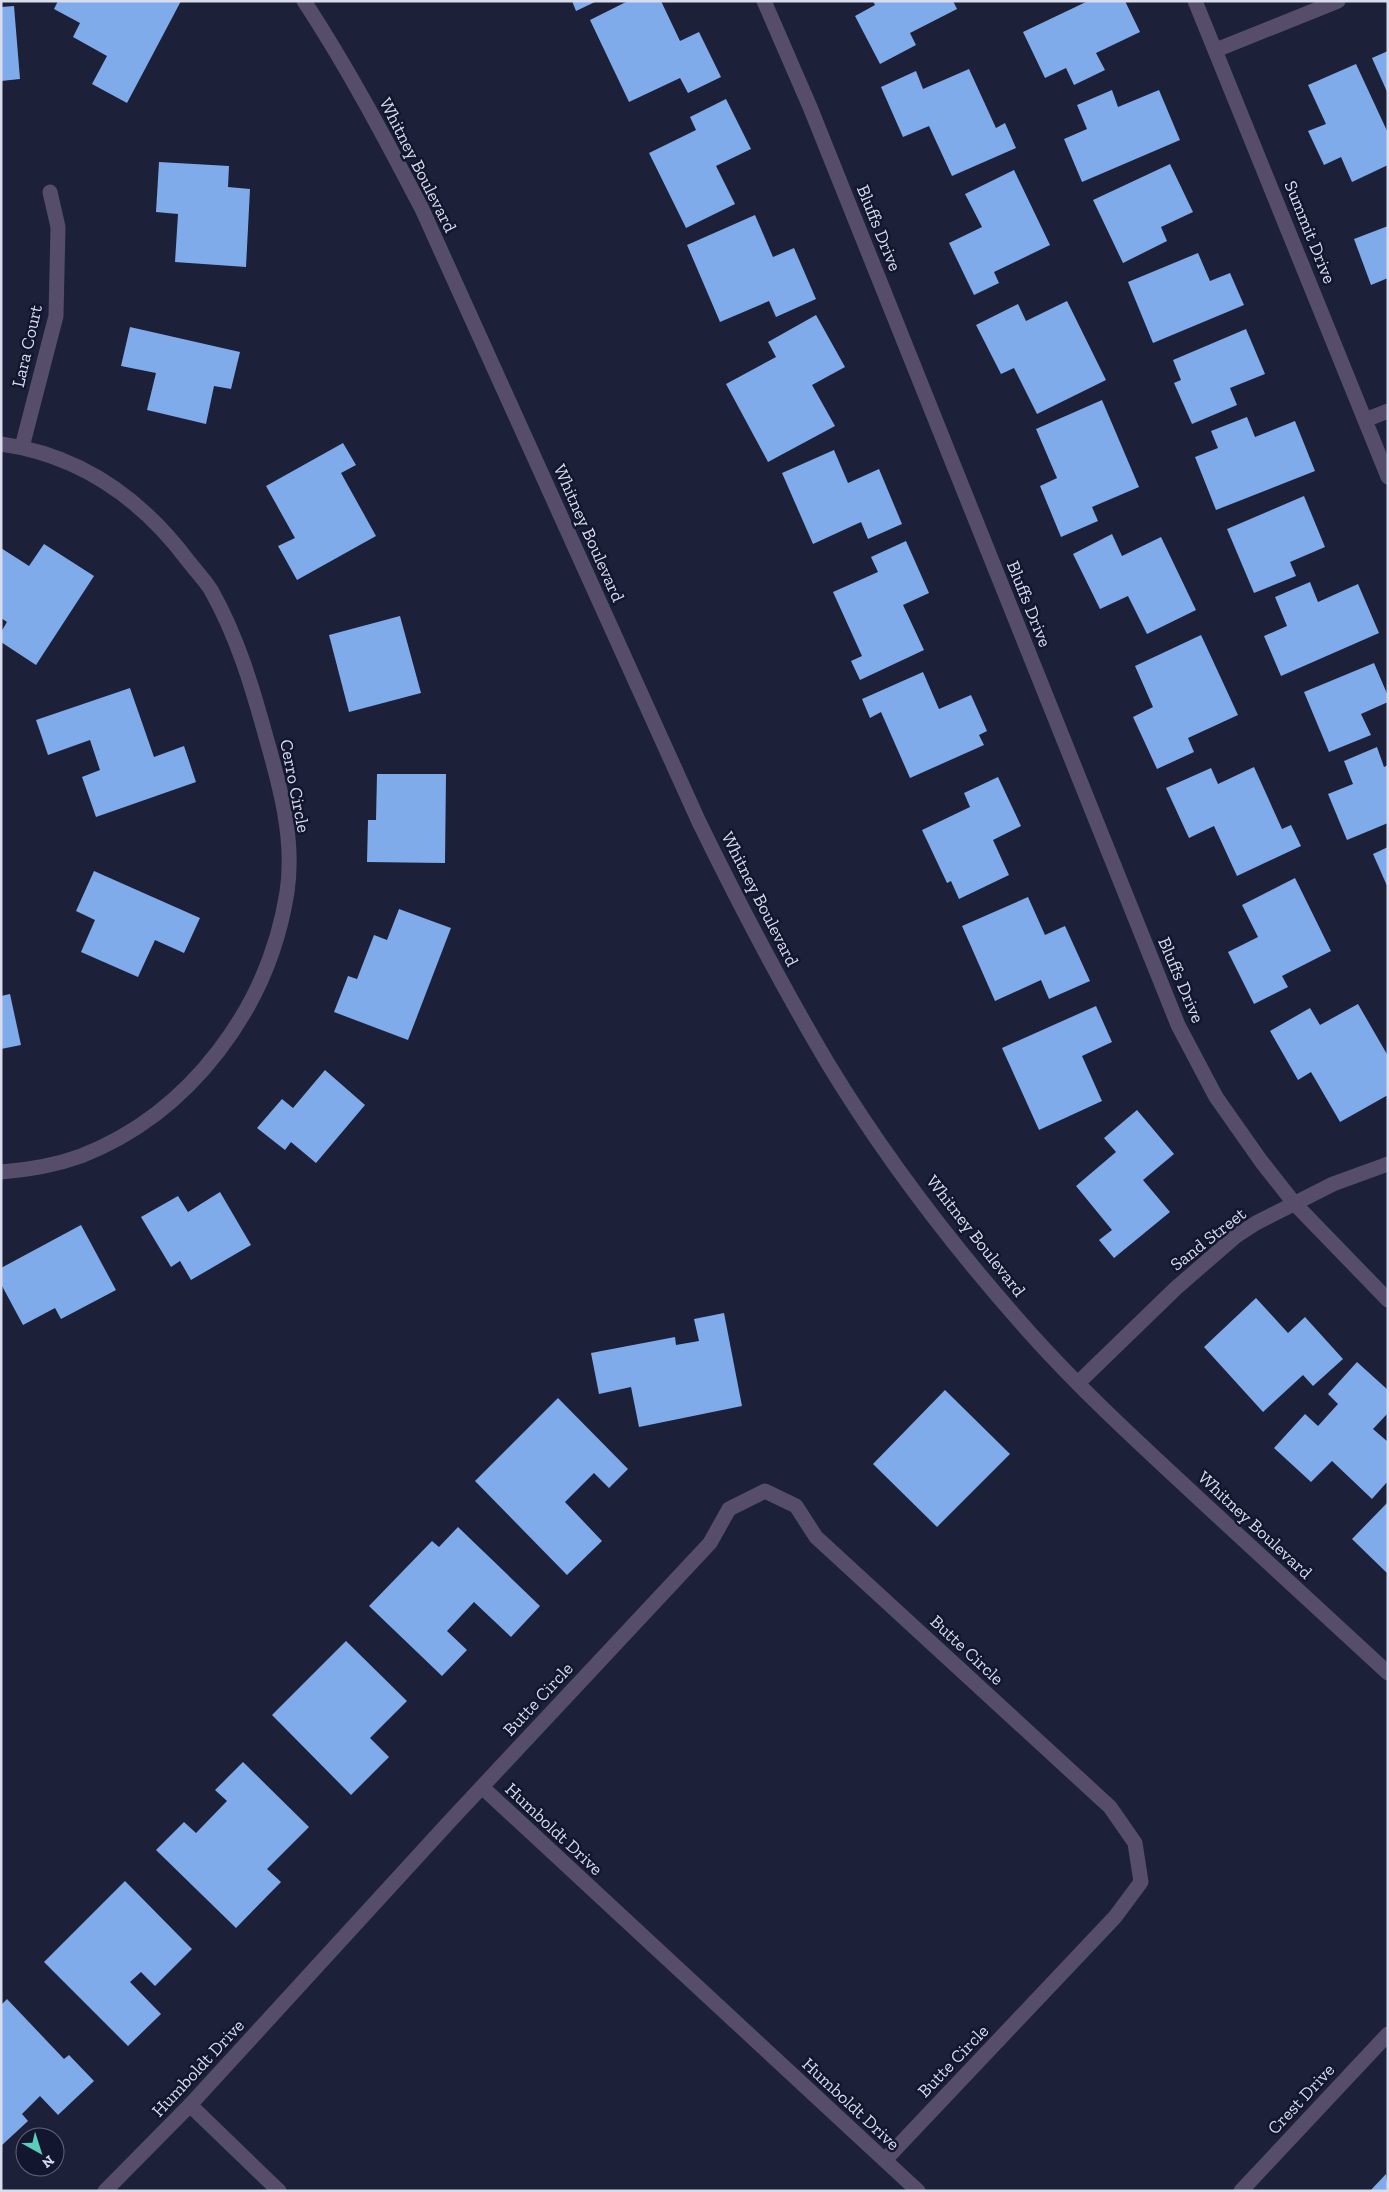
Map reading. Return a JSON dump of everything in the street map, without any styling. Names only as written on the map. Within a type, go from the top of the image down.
[{"type":"street","name":"Whitney Boulevard","points":[[304,1],[332,44],[373,115],[422,209],[700,822],[783,986],[828,1064],[870,1128],[930,1211],[1006,1304],[1078,1383],[1128,1432],[1388,1673]]},
{"type":"street","name":"Bluffs Drive","points":[[764,1],[810,107],[1178,1025],[1216,1097],[1261,1161],[1294,1203],[1388,1300]]},
{"type":"street","name":"Summit Drive","points":[[1195,1],[1388,477]]},
{"type":"street","points":[[1216,50],[1338,1]]},
{"type":"street","name":"Lara Court","points":[[22,447],[56,316],[58,227],[50,192]]},
{"type":"street","points":[[1365,420],[1388,411]]},
{"type":"street","name":"Cerro Circle","points":[[1,444],[22,447],[66,461],[112,484],[149,514],[179,548],[210,589],[230,629],[249,675],[280,787],[288,837],[287,890],[277,939],[258,987],[233,1032],[205,1068],[165,1105],[123,1136],[79,1156],[22,1170],[1,1172]]},
{"type":"street","name":"Sand Street","points":[[1078,1383],[1176,1288],[1236,1236],[1294,1203],[1334,1184],[1388,1164]]},
{"type":"street","name":"Butte Circle","points":[[482,1788],[710,1543],[729,1509],[765,1491],[796,1506],[816,1537],[1110,1807],[1135,1843],[1142,1882],[1115,1917],[885,2160]]},
{"type":"street","name":"Humboldt Drive","points":[[106,2191],[190,2105],[482,1788],[918,2191]]},
{"type":"street","name":"Crest Drive","points":[[1242,2191],[1388,2034]]},
{"type":"street","points":[[190,2105],[279,2191]]},
{"type":"building","points":[[58,1],[181,1],[127,103],[92,84],[107,56],[73,37],[80,23],[54,9]]},
{"type":"building","points":[[572,1],[597,1],[576,11]]},
{"type":"building","points":[[628,1],[661,1],[680,41],[699,32],[721,77],[688,93],[680,78],[629,102],[590,20]]},
{"type":"building","points":[[873,1],[953,1],[957,9],[910,33],[916,45],[880,64],[855,16],[875,5]]},
{"type":"building","points":[[1088,1],[1125,1],[1140,32],[1096,53],[1105,70],[1074,85],[1066,68],[1045,78],[1023,32]]},
{"type":"building","points":[[14,6],[20,79],[1,81],[1,7]]},
{"type":"building","points":[[1388,51],[1388,94],[1372,58]]},
{"type":"building","points":[[1356,64],[1388,133],[1388,165],[1352,182],[1341,157],[1324,165],[1308,131],[1326,124],[1308,85]]},
{"type":"building","points":[[969,69],[996,128],[1005,123],[1016,148],[952,176],[929,126],[903,137],[881,87],[916,71],[923,89]]},
{"type":"building","points":[[1112,90],[1118,107],[1159,90],[1180,140],[1082,182],[1064,139],[1087,129],[1077,105]]},
{"type":"building","points":[[726,99],[751,149],[716,166],[735,204],[686,228],[649,153],[696,130],[690,117]]},
{"type":"building","points":[[159,162],[229,166],[228,187],[250,189],[246,267],[175,262],[178,214],[156,212]]},
{"type":"building","points":[[1170,164],[1193,212],[1161,227],[1167,241],[1123,263],[1093,200]]},
{"type":"building","points":[[1014,170],[1050,245],[994,272],[999,283],[974,295],[949,243],[982,227],[965,194]]},
{"type":"building","points":[[755,215],[773,257],[794,248],[816,299],[776,317],[769,301],[720,322],[687,245]]},
{"type":"building","points":[[1388,226],[1388,278],[1371,285],[1354,239]]},
{"type":"building","points":[[1198,253],[1210,281],[1230,273],[1244,305],[1153,343],[1128,282]]},
{"type":"building","points":[[1067,301],[1106,380],[1037,414],[1014,368],[1001,374],[976,325],[1018,304],[1026,321]]},
{"type":"building","points":[[816,315],[845,367],[812,385],[835,426],[768,462],[726,384],[776,357],[768,342]]},
{"type":"building","points":[[130,327],[240,352],[231,389],[214,386],[206,424],[147,410],[156,373],[121,366]]},
{"type":"building","points":[[1246,329],[1265,374],[1230,388],[1237,405],[1192,424],[1174,383],[1181,380],[1173,360]]},
{"type":"building","points":[[1102,400],[1139,487],[1092,507],[1098,521],[1061,537],[1040,486],[1057,478],[1036,429]]},
{"type":"building","points":[[1247,417],[1255,437],[1295,421],[1315,471],[1216,510],[1195,457],[1218,448],[1211,431]]},
{"type":"building","points":[[343,443],[356,465],[341,473],[376,536],[297,580],[278,546],[295,538],[266,486]]},
{"type":"building","points":[[834,450],[848,483],[879,469],[902,524],[868,539],[861,522],[813,544],[782,473]]},
{"type":"building","points":[[1304,496],[1325,547],[1290,562],[1296,576],[1254,593],[1227,529]]},
{"type":"building","points":[[1112,534],[1122,556],[1161,537],[1196,610],[1147,634],[1128,596],[1100,609],[1073,554]]},
{"type":"building","points":[[906,541],[929,593],[903,605],[924,650],[860,680],[851,661],[862,656],[833,592],[878,572],[871,557]]},
{"type":"building","points":[[44,544],[94,576],[36,665],[1,642],[1,632],[7,622],[1,618],[1,548],[29,566]]},
{"type":"building","points":[[1310,582],[1318,602],[1358,584],[1379,633],[1281,676],[1264,636],[1287,626],[1275,597]]},
{"type":"building","points":[[400,616],[421,693],[349,712],[329,635]]},
{"type":"building","points":[[1201,635],[1238,715],[1188,738],[1194,752],[1157,769],[1133,717],[1153,707],[1135,666]]},
{"type":"building","points":[[1374,663],[1388,696],[1388,702],[1361,714],[1371,735],[1329,752],[1304,692]]},
{"type":"building","points":[[923,672],[939,709],[971,695],[987,731],[979,735],[984,745],[910,778],[881,712],[870,718],[862,699]]},
{"type":"building","points":[[130,688],[154,757],[184,746],[196,782],[96,817],[82,777],[100,770],[90,740],[48,755],[36,720]]},
{"type":"building","points":[[1377,747],[1384,767],[1388,765],[1388,823],[1347,840],[1328,794],[1353,784],[1344,761]]},
{"type":"building","points":[[1254,767],[1282,829],[1291,825],[1301,846],[1237,876],[1214,826],[1189,838],[1166,788],[1211,768],[1218,784]]},
{"type":"building","points":[[377,774],[446,774],[445,863],[367,862],[368,820],[376,820]]},
{"type":"building","points":[[998,777],[1021,826],[993,840],[1009,875],[959,899],[951,881],[947,883],[922,830],[970,807],[964,793]]},
{"type":"building","points":[[1388,847],[1388,888],[1373,854]]},
{"type":"building","points":[[94,871],[200,918],[184,953],[155,940],[138,977],[81,952],[95,920],[76,911]]},
{"type":"building","points":[[1295,878],[1331,951],[1282,976],[1288,987],[1254,1004],[1228,952],[1258,937],[1242,905]]},
{"type":"building","points":[[1028,897],[1045,935],[1065,926],[1090,981],[1049,999],[1041,980],[995,1001],[962,926]]},
{"type":"building","points":[[399,909],[451,928],[408,1040],[334,1012],[348,976],[357,979],[374,935],[387,940]]},
{"type":"building","points":[[10,994],[21,1045],[1,1049],[1,996]]},
{"type":"building","points":[[1358,1004],[1388,1056],[1388,1095],[1340,1122],[1311,1072],[1298,1080],[1270,1031],[1310,1008],[1320,1025]]},
{"type":"building","points":[[1096,1006],[1112,1042],[1082,1056],[1102,1101],[1039,1130],[1002,1048]]},
{"type":"building","points":[[325,1070],[365,1105],[316,1163],[291,1142],[285,1150],[257,1128],[282,1099],[293,1108]]},
{"type":"building","points":[[1137,1110],[1174,1154],[1143,1180],[1170,1212],[1114,1258],[1099,1240],[1112,1230],[1076,1186],[1116,1152],[1104,1138]]},
{"type":"building","points":[[220,1192],[251,1245],[191,1280],[180,1261],[171,1267],[141,1217],[178,1196],[188,1212]]},
{"type":"building","points":[[81,1225],[116,1290],[61,1319],[55,1308],[23,1325],[1,1284],[1,1268]]},
{"type":"building","points":[[1256,1298],[1288,1333],[1305,1317],[1343,1359],[1313,1386],[1303,1375],[1263,1412],[1204,1347]]},
{"type":"building","points":[[724,1313],[742,1406],[639,1427],[631,1387],[599,1394],[591,1353],[675,1337],[676,1345],[699,1341],[694,1319]]},
{"type":"building","points":[[1357,1362],[1388,1390],[1388,1413],[1373,1429],[1388,1442],[1388,1481],[1372,1499],[1332,1461],[1311,1482],[1274,1448],[1305,1414],[1318,1426],[1338,1404],[1328,1394]]},
{"type":"building","points":[[945,1390],[1010,1454],[937,1527],[873,1464]]},
{"type":"building","points":[[558,1398],[628,1469],[609,1488],[594,1473],[565,1502],[602,1541],[567,1575],[475,1481]]},
{"type":"building","points":[[1388,1502],[1388,1574],[1352,1539]]},
{"type":"building","points":[[458,1527],[540,1606],[511,1637],[474,1602],[447,1631],[467,1650],[442,1676],[369,1606],[432,1541],[439,1547]]},
{"type":"building","points":[[346,1641],[407,1701],[370,1738],[389,1757],[351,1795],[272,1715]]},
{"type":"building","points":[[243,1762],[309,1827],[267,1869],[281,1882],[236,1928],[156,1850],[184,1822],[196,1833],[227,1801],[215,1790]]},
{"type":"building","points":[[125,1881],[192,1949],[155,1986],[141,1972],[130,1982],[161,2014],[128,2046],[44,1962]]},
{"type":"building","points":[[7,1999],[64,2059],[69,2055],[94,2081],[58,2115],[40,2096],[22,2114],[28,2121],[22,2127],[15,2127],[15,2133],[1,2146],[1,2005]]},
{"type":"building","points":[[1386,2174],[1388,2191],[1370,2191]]}]
